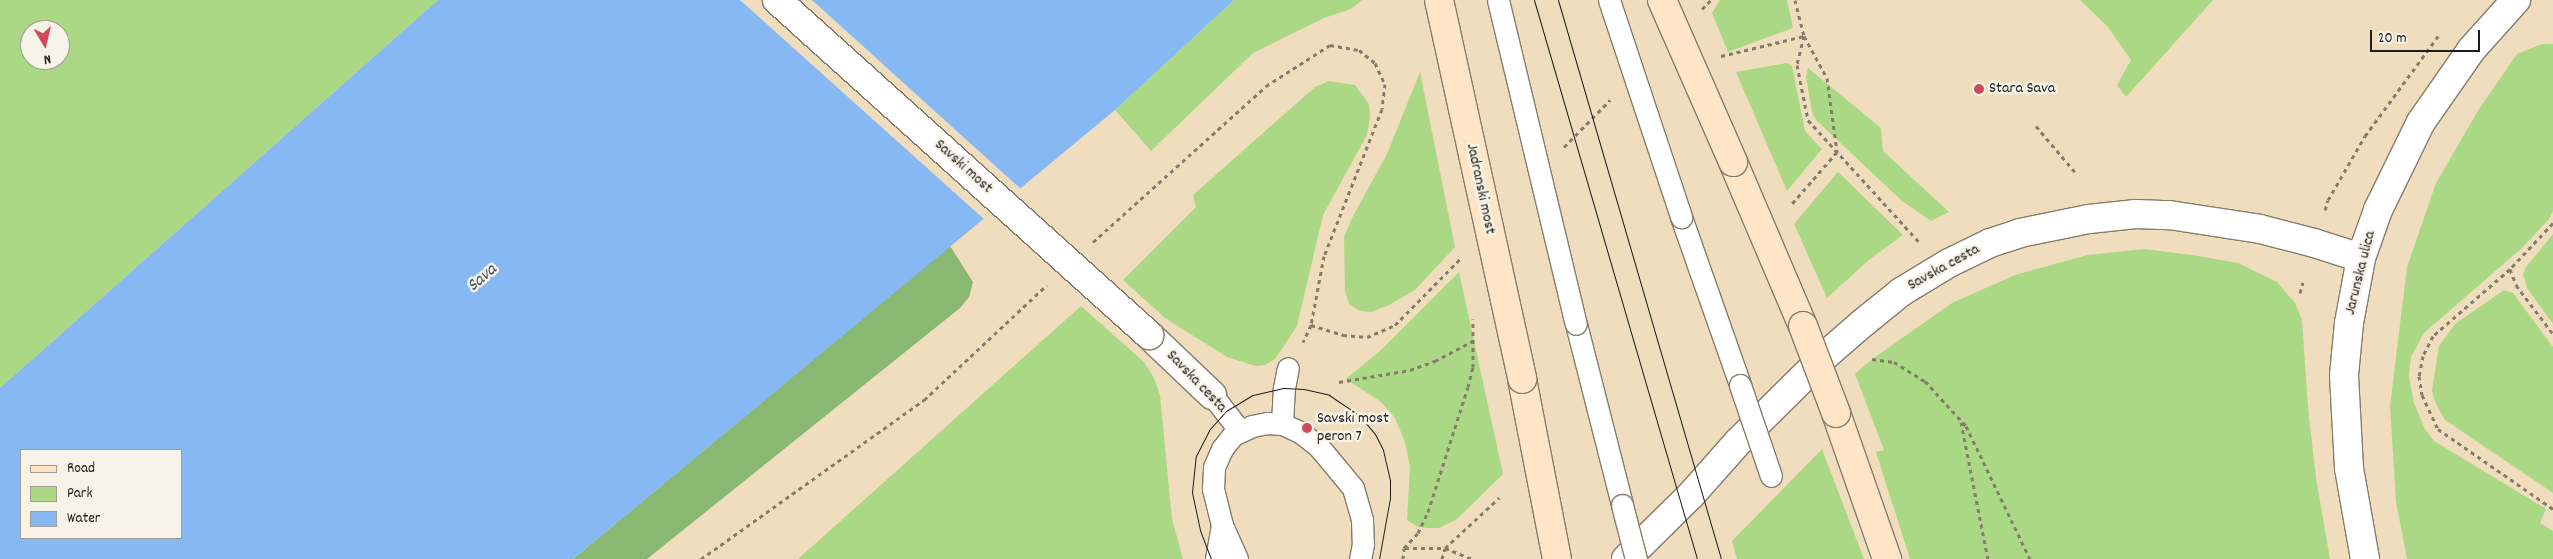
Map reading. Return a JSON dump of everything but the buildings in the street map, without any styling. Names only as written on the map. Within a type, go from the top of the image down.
[{"type":"main road","name":"Jadranski most","points":[[1438,0],[1522,379],[1557,559]]},
{"type":"main road","points":[[1662,0],[1804,326],[1887,559]]},
{"type":"street","name":"Savski most","points":[[777,0],[1149,335]]},
{"type":"street","name":"Jarunska ulica","points":[[2365,559],[2349,468],[2344,375],[2349,323],[2361,258],[2378,210],[2421,122],[2472,49],[2516,0]]},
{"type":"street","name":"Savska cesta","points":[[1626,559],[1827,354],[1901,292],[1949,263],[1990,243],[2020,232],[2088,219],[2136,214],[2214,220],[2260,229],[2361,258]]},
{"type":"street","name":"Savska cesta","points":[[1149,335],[1212,395]]},
{"type":"lane","points":[[1498,0],[1576,324],[1636,559]]},
{"type":"lane","points":[[1609,0],[1681,217],[1771,476]]},
{"type":"lane","points":[[1288,368],[1284,388],[1282,424],[1300,432],[1319,447],[1352,488],[1362,520],[1363,544],[1360,559]]},
{"type":"lane","name":"Savska cesta","points":[[1212,395],[1240,431]]},
{"type":"lane","name":"Savska cesta","points":[[1237,559],[1222,524],[1214,488],[1214,467],[1222,449],[1233,435],[1267,423],[1282,424]]},
{"type":"lane","name":"Savska cesta","points":[[1216,559],[1222,524]]},
{"type":"path","points":[[1791,205],[1837,152],[1827,78],[1804,36],[1795,0]]},
{"type":"path","points":[[1804,36],[1797,65],[1808,120],[1918,241]]},
{"type":"path","points":[[1090,244],[1266,86],[1330,45],[1359,50],[1375,63],[1385,84],[1382,109],[1324,256],[1311,325],[1288,368]]},
{"type":"path","points":[[2036,126],[2075,172]]},
{"type":"path","points":[[2553,223],[2510,269],[2433,336],[2423,356],[2419,376],[2422,395],[2428,412],[2438,429],[2553,509]]},
{"type":"path","points":[[2510,269],[2516,285],[2553,334]]},
{"type":"path","points":[[701,559],[924,400],[1054,278]]},
{"type":"path","points":[[2300,293],[2303,282]]},
{"type":"path","points":[[1402,559],[1404,548],[1418,533],[1428,512],[1468,387],[1472,367],[1473,312]]},
{"type":"path","points":[[1339,382],[1410,370],[1435,361],[1473,341]]},
{"type":"path","points":[[1868,359],[1894,362],[1925,381],[1966,426],[2030,559]]},
{"type":"path","points":[[1960,420],[1988,559]]},
{"type":"path","points":[[1442,559],[1446,548],[1499,498]]},
{"type":"path","points":[[1404,548],[1446,548],[1472,559]]},
{"type":"green space","points":[[0,0],[438,0],[0,388]]},
{"type":"green space","points":[[1234,0],[1362,0],[1351,9],[1324,18],[1253,53],[1151,151],[1115,110]]},
{"type":"green space","points":[[1720,0],[1787,0],[1793,28],[1728,52],[1712,13]]},
{"type":"green space","points":[[2080,0],[2213,0],[2126,97],[2117,85],[2131,60],[2107,26]]},
{"type":"green space","points":[[2542,44],[2553,44],[2553,211],[2550,218],[2523,247],[2424,333],[2411,357],[2409,377],[2414,403],[2425,429],[2434,441],[2546,509],[2540,523],[2553,531],[2553,559],[2407,559],[2396,502],[2390,406],[2407,267],[2436,183],[2479,109],[2517,54]]},
{"type":"green space","points":[[1787,63],[1792,66],[1805,131],[1822,149],[1787,191],[1736,72]]},
{"type":"green space","points":[[1808,68],[1881,128],[1883,151],[1949,212],[1931,221],[1902,201],[1816,120],[1812,112],[1806,77]]},
{"type":"green space","points":[[1420,72],[1455,247],[1415,290],[1389,305],[1371,312],[1360,311],[1349,304],[1345,291],[1344,237],[1352,218],[1387,154]]},
{"type":"green space","points":[[1329,81],[1355,85],[1369,104],[1370,118],[1367,135],[1323,215],[1297,326],[1275,359],[1265,365],[1256,366],[1227,357],[1165,318],[1123,280],[1196,207],[1193,195],[1315,87]]},
{"type":"green space","points":[[1838,172],[1903,235],[1870,259],[1827,298],[1794,224]]},
{"type":"green space","points":[[2553,234],[2553,324],[2527,288],[2523,274],[2526,267]]},
{"type":"green space","points":[[950,246],[973,282],[969,297],[960,308],[647,559],[573,559]]},
{"type":"green space","points":[[2144,249],[2238,263],[2277,282],[2295,303],[2302,320],[2308,408],[2316,478],[2330,559],[1910,559],[1876,452],[1884,450],[1855,374],[1871,360],[1952,303],[2015,275],[2088,255]]},
{"type":"green space","points":[[1459,272],[1503,474],[1457,519],[1439,528],[1418,527],[1407,520],[1410,467],[1405,442],[1395,418],[1381,402],[1346,379],[1380,351]]},
{"type":"green space","points":[[2504,290],[2513,293],[2553,347],[2553,493],[2445,420],[2435,402],[2432,390],[2439,346],[2455,324]]},
{"type":"green space","points":[[1081,306],[1144,362],[1154,378],[1160,395],[1172,519],[1183,559],[798,559]]},
{"type":"green space","points":[[1822,449],[1864,559],[1737,559],[1732,541]]},
{"type":"water","name":"Sava","points":[[438,0],[1234,0],[1115,110],[573,559],[0,559],[0,388]]},
{"type":"pier","points":[[740,0],[812,0],[1022,190],[985,220]]},
{"type":"tram line","points":[[1534,0],[1697,559]]},
{"type":"tram line","points":[[1558,0],[1721,559]]},
{"type":"tram line","points":[[1211,559],[1200,530],[1192,492],[1196,456],[1209,430],[1226,411],[1253,395],[1284,388],[1304,389],[1329,395],[1359,415],[1375,434],[1383,450],[1390,481],[1390,498],[1379,559]]},
{"type":"place","name":"Stara Sava","points":[[1979,89]]},
{"type":"place","name":"Savski most peron 7","points":[[1307,428]]}]
